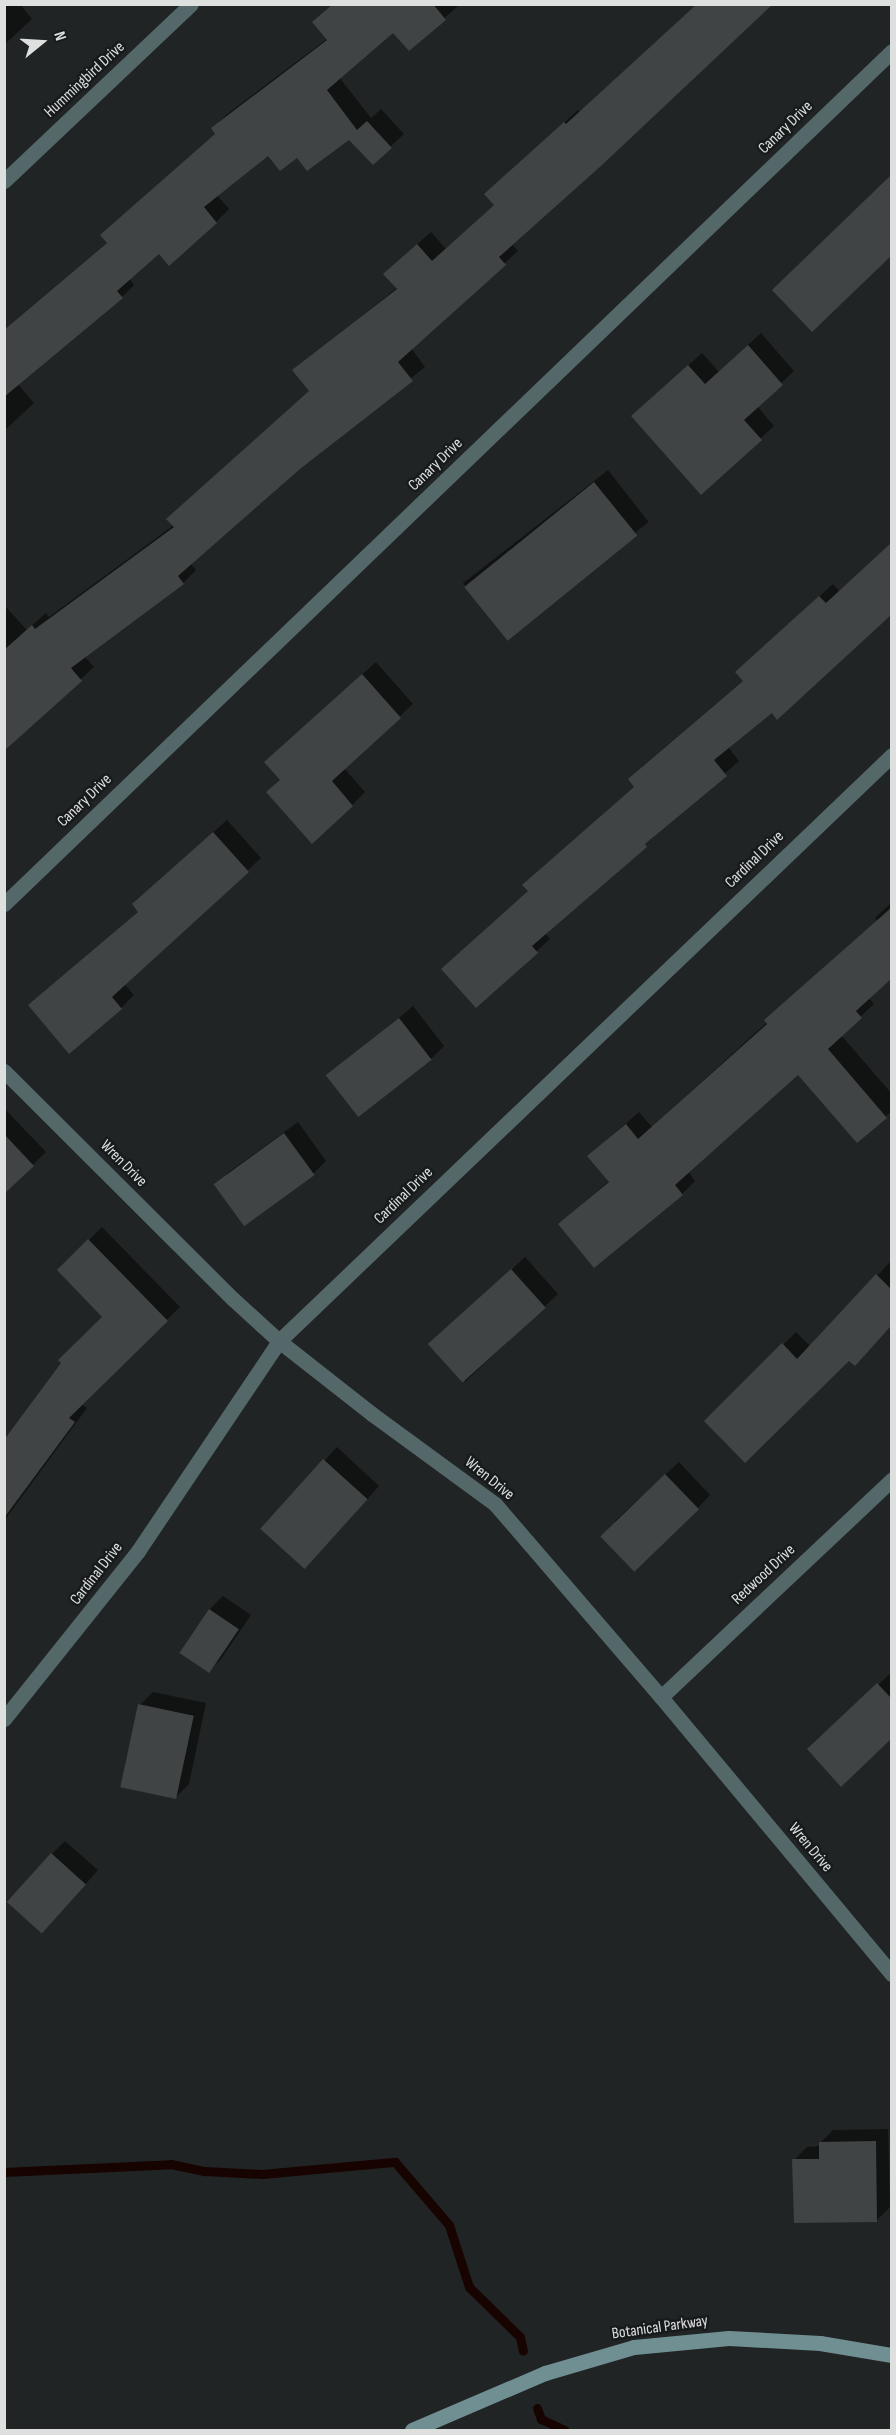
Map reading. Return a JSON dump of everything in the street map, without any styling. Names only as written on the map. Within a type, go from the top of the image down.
[{"type":"street","name":"Hummingbird Drive","points":[[4,181],[191,4]]},
{"type":"street","name":"Canary Drive","points":[[4,904],[891,51]]},
{"type":"street","name":"Cardinal Drive","points":[[4,1719],[138,1551],[279,1341],[891,755]]},
{"type":"street","name":"Wren Drive","points":[[4,1071],[233,1299],[279,1341],[372,1414],[495,1504],[662,1697],[891,1974]]},
{"type":"street","name":"Redwood Drive","points":[[662,1697],[891,1479]]},
{"type":"street","name":"Botanical Parkway","points":[[412,2430],[545,2373],[598,2356],[644,2346],[729,2337],[820,2343],[891,2355]]},
{"type":"building","points":[[333,4],[433,4],[446,20],[409,51],[393,33],[327,90],[357,130],[367,121],[392,148],[373,165],[349,140],[307,171],[297,158],[280,171],[268,156],[204,207],[217,223],[169,266],[159,254],[117,291],[123,298],[4,397],[4,330],[107,243],[100,235],[215,134],[211,128],[327,40],[312,22]]},
{"type":"building","points":[[697,4],[773,4],[602,165],[499,257],[506,265],[398,362],[413,381],[300,469],[178,576],[184,584],[71,668],[82,681],[4,751],[4,650],[32,625],[35,629],[174,527],[166,519],[309,391],[292,370],[397,289],[383,274],[417,244],[432,261],[494,205],[484,194],[564,122],[566,124]]},
{"type":"building","points":[[891,175],[891,256],[812,332],[772,290]]},
{"type":"building","points":[[748,345],[783,385],[744,420],[762,440],[701,495],[631,416],[688,365],[705,384]]},
{"type":"building","points":[[594,482],[637,536],[508,641],[464,587]]},
{"type":"building","points":[[891,543],[891,615],[777,720],[772,713],[714,760],[727,776],[645,844],[647,847],[532,946],[538,953],[476,1008],[441,969],[528,891],[522,885],[634,787],[628,779],[743,681],[735,672],[819,596],[826,603]]},
{"type":"building","points":[[362,674],[401,718],[332,781],[353,806],[312,844],[266,792],[280,780],[264,762]]},
{"type":"building","points":[[213,832],[249,872],[112,997],[122,1009],[69,1054],[28,1005],[138,912],[132,904]]},
{"type":"building","points":[[891,908],[891,979],[856,1011],[862,1018],[828,1049],[887,1118],[857,1143],[798,1075],[675,1185],[683,1195],[594,1268],[558,1224],[609,1182],[587,1156],[626,1124],[638,1139],[767,1024],[764,1020]]},
{"type":"building","points":[[399,1018],[432,1060],[358,1117],[326,1075]]},
{"type":"building","points":[[284,1133],[315,1175],[244,1226],[214,1184]]},
{"type":"building","points":[[4,1134],[34,1166],[4,1194]]},
{"type":"building","points":[[88,1239],[168,1321],[69,1418],[75,1422],[4,1518],[4,1440],[61,1363],[58,1360],[102,1317],[57,1270]]},
{"type":"building","points":[[511,1269],[546,1308],[463,1383],[428,1344]]},
{"type":"building","points":[[876,1274],[891,1289],[891,1326],[855,1366],[849,1361],[745,1463],[704,1421],[782,1343],[797,1359]]},
{"type":"building","points":[[323,1459],[368,1499],[305,1569],[260,1529]]},
{"type":"building","points":[[665,1474],[699,1509],[634,1572],[600,1537]]},
{"type":"building","points":[[209,1609],[239,1629],[209,1673],[179,1653]]},
{"type":"building","points":[[877,1683],[891,1698],[891,1739],[841,1787],[807,1749]]},
{"type":"building","points":[[138,1704],[194,1716],[176,1799],[120,1787]]},
{"type":"building","points":[[51,1853],[86,1884],[42,1933],[7,1902]]},
{"type":"building","points":[[876,2141],[877,2222],[794,2223],[792,2159],[819,2159],[819,2142]]},
{"type":"waterway","points":[[4,2172],[171,2164],[205,2171],[262,2174],[395,2162],[449,2225],[469,2287],[520,2337],[523,2351]]},
{"type":"waterway","points":[[537,2408],[541,2419],[565,2430]]}]
